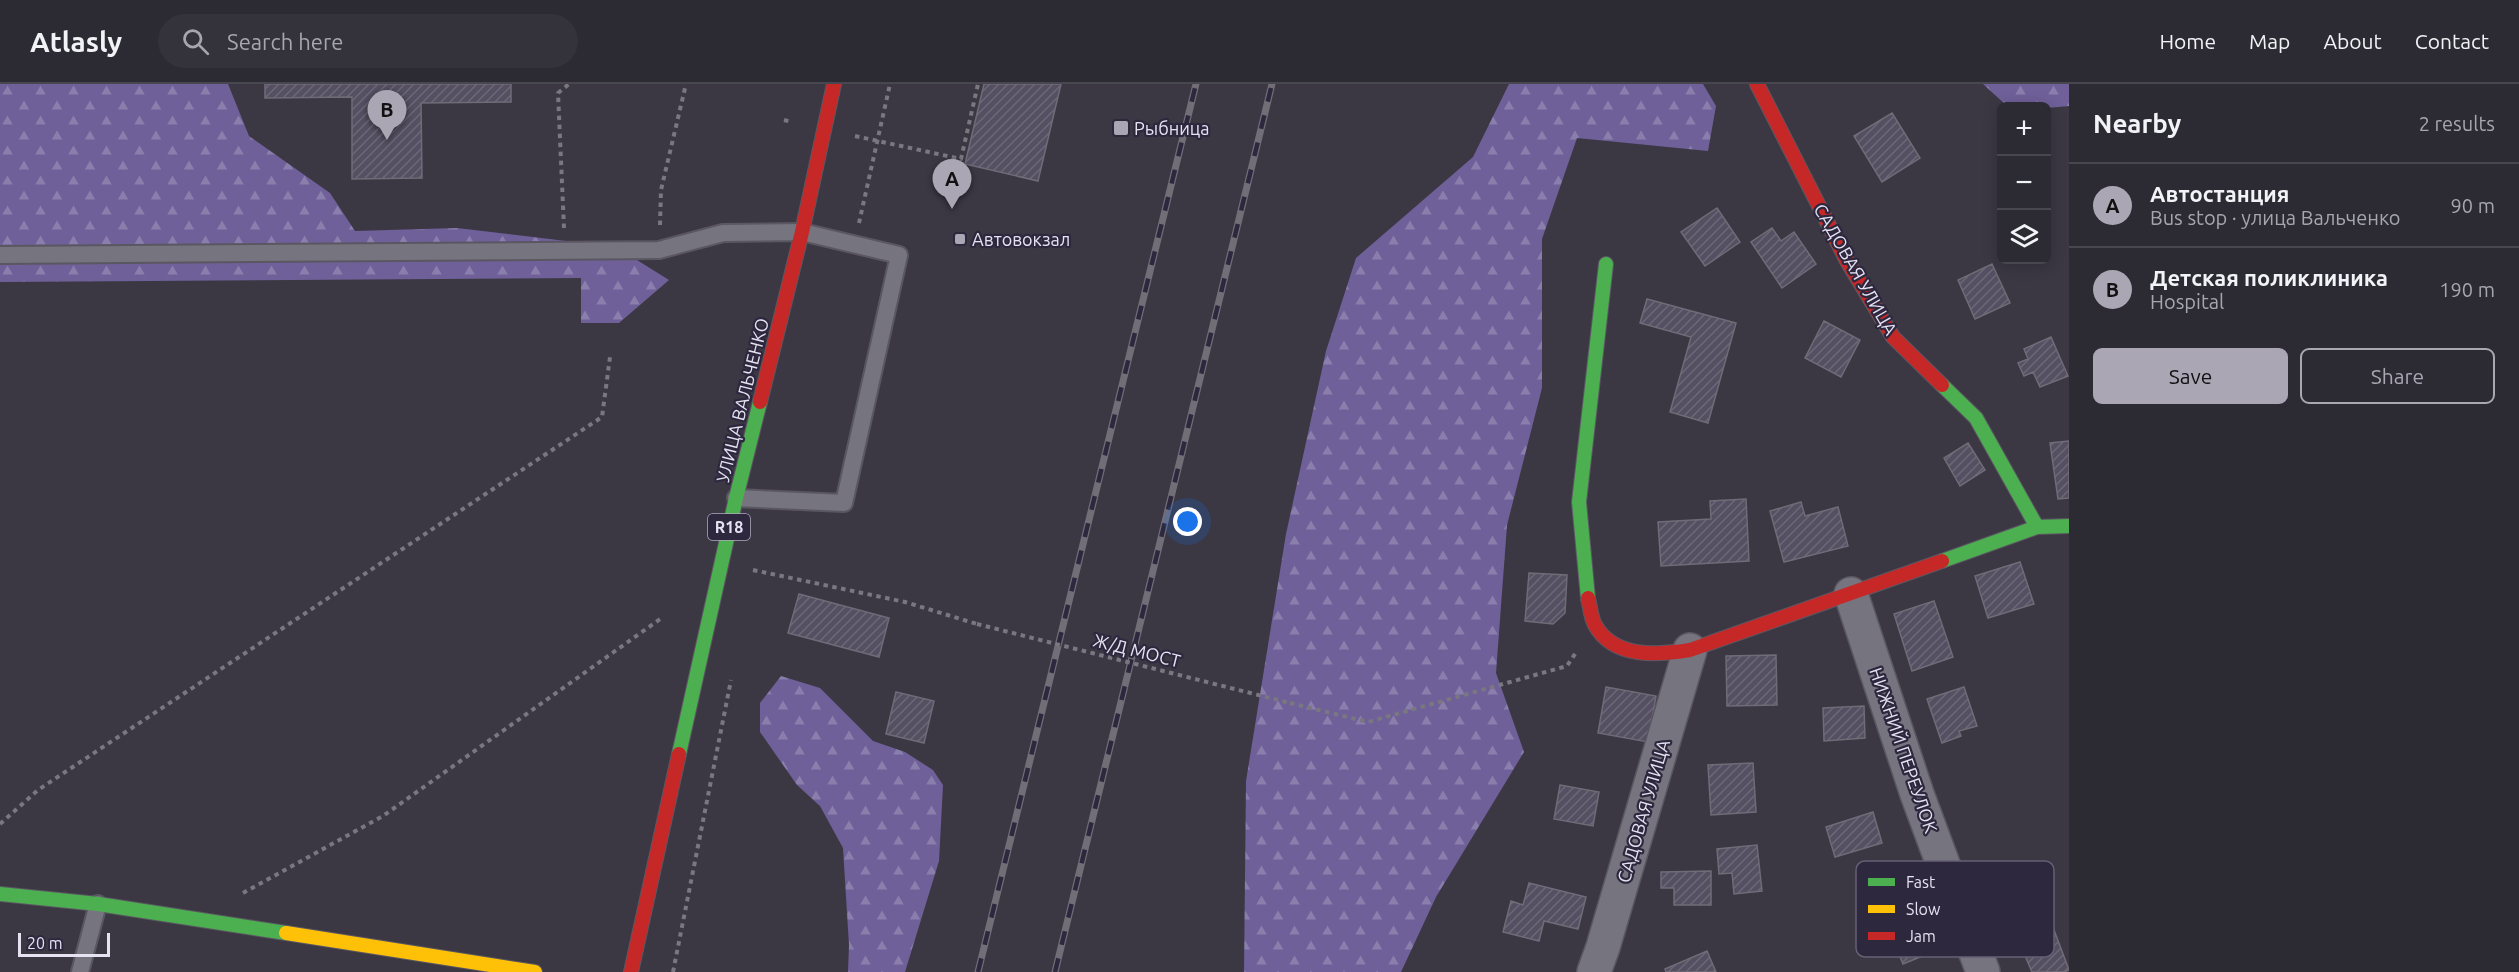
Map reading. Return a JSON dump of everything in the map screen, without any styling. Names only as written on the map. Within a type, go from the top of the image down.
[{"type":"street","name":"УЛИЦА ВАЛЬЧЕНКО","points":[[631,972],[736,498],[802,232],[834,84]]},
{"type":"street","name":"САДОВАЯ УЛИЦА","points":[[1757,84],[1847,261],[1893,337],[1976,418],[2037,527]]},
{"type":"street","points":[[1606,264],[1579,502],[1588,596],[1595,625],[1611,644],[1636,652],[1663,654],[1690,650],[2037,527],[2069,526]]},
{"type":"street","name":"НИЖНИЙ ПЕРЕУЛОК","points":[[1851,594],[1917,794],[1942,861]]},
{"type":"street","name":"САДОВАЯ УЛИЦА","points":[[1594,972],[1690,650]]},
{"type":"street","points":[[0,894],[98,904],[535,972]]},
{"type":"street","name":"НИЖНИЙ ПЕРЕУЛОК","points":[[1977,957],[1983,972]]},
{"type":"lane","points":[[0,255],[659,250],[723,233],[802,232],[899,255],[844,503],[736,498]]},
{"type":"lane","points":[[80,972],[98,904]]},
{"type":"path","points":[[565,252],[558,93],[569,84]]},
{"type":"path","points":[[659,250],[661,190],[686,84]]},
{"type":"path","points":[[855,244],[890,84]]},
{"type":"path","points":[[784,120],[961,159],[978,84]]},
{"type":"path","points":[[0,824],[38,790],[602,417],[610,357]]},
{"type":"path","name":"Ж/Д МОСТ","points":[[751,581],[753,570],[905,602],[977,624],[1368,722],[1567,666],[1595,625]]},
{"type":"path","points":[[236,896],[383,816],[663,617]]},
{"type":"path","points":[[673,972],[733,670]]},
{"type":"green space","points":[[0,84],[228,84],[249,136],[330,193],[355,231],[457,228],[616,247],[669,280],[619,323],[581,323],[581,278],[0,282]]},
{"type":"green space","points":[[1509,84],[1703,84],[1716,106],[1708,151],[1577,138],[1542,239],[1542,388],[1507,525],[1496,673],[1524,752],[1436,897],[1401,972],[1244,972],[1246,781],[1286,534],[1326,351],[1356,258],[1473,157]]},
{"type":"green space","points":[[1983,84],[2069,84],[2069,106],[2051,108],[2051,102],[2003,102]]},
{"type":"green space","points":[[781,676],[820,688],[873,741],[905,752],[933,770],[943,785],[939,861],[905,972],[848,972],[849,945],[843,848],[820,806],[797,785],[760,732],[760,703]]},
{"type":"building","points":[[265,84],[511,84],[511,102],[421,103],[422,178],[352,179],[352,97],[265,98]]},
{"type":"building","points":[[984,84],[1061,84],[1038,181],[965,164]]},
{"type":"building","points":[[1892,113],[1920,158],[1882,182],[1854,136]]},
{"type":"building","points":[[1717,208],[1740,242],[1705,266],[1681,232]]},
{"type":"building","points":[[1772,228],[1781,241],[1794,232],[1816,264],[1782,288],[1751,242]]},
{"type":"building","points":[[1992,264],[2010,303],[1975,319],[1958,280]]},
{"type":"building","points":[[1647,299],[1736,323],[1708,423],[1670,412],[1691,337],[1640,323]]},
{"type":"building","points":[[1824,321],[1860,340],[1841,377],[1805,358]]},
{"type":"building","points":[[2051,337],[2068,376],[2040,387],[2033,372],[2024,376],[2018,363],[2028,359],[2024,349]]},
{"type":"building","points":[[2069,441],[2069,498],[2058,499],[2050,443]]},
{"type":"building","points":[[1968,443],[1985,470],[1960,486],[1944,458]]},
{"type":"building","points":[[1746,499],[1749,561],[1661,566],[1658,522],[1711,519],[1710,501]]},
{"type":"building","points":[[1801,502],[1805,516],[1838,507],[1848,546],[1784,562],[1770,511]]},
{"type":"building","points":[[2020,562],[2034,604],[1988,618],[1975,576]]},
{"type":"building","points":[[1529,573],[1567,575],[1565,613],[1553,624],[1525,621]]},
{"type":"building","points":[[799,594],[889,618],[879,657],[788,633]]},
{"type":"building","points":[[1934,601],[1953,657],[1912,671],[1894,614]]},
{"type":"building","points":[[1776,655],[1777,705],[1727,706],[1726,656]]},
{"type":"building","points":[[1606,687],[1656,696],[1648,742],[1598,733]]},
{"type":"building","points":[[1964,687],[1977,726],[1959,731],[1961,736],[1942,743],[1927,699]]},
{"type":"building","points":[[896,692],[934,701],[924,743],[886,734]]},
{"type":"building","points":[[1864,706],[1865,738],[1824,741],[1823,708]]},
{"type":"building","points":[[1753,763],[1756,812],[1711,815],[1708,765]]},
{"type":"building","points":[[1560,785],[1599,792],[1593,826],[1554,819]]},
{"type":"building","points":[[1873,812],[1882,843],[1835,857],[1826,827]]},
{"type":"building","points":[[1757,845],[1762,891],[1734,894],[1732,873],[1719,874],[1717,849]]},
{"type":"building","points":[[1711,871],[1711,905],[1674,905],[1674,888],[1661,888],[1661,872]]},
{"type":"building","points":[[1529,883],[1586,897],[1578,929],[1544,921],[1539,941],[1503,932],[1511,901],[1523,905]]},
{"type":"building","points":[[2054,930],[2069,970],[2032,972],[2026,957],[2054,957]]},
{"type":"building","points":[[1707,951],[1716,972],[1666,972],[1665,969]]},
{"type":"building","points":[[1900,957],[1920,957],[1903,964]]},
{"type":"railway","points":[[978,972],[1196,84]]},
{"type":"railway","points":[[1055,972],[1272,84]]},
{"type":"traffic: fast","points":[[1588,598],[1579,502],[1606,264]]},
{"type":"traffic: fast","points":[[1942,385],[1976,418],[2037,527]]},
{"type":"traffic: fast","points":[[679,754],[736,498],[760,402]]},
{"type":"traffic: fast","points":[[1942,561],[2037,527],[2069,526]]},
{"type":"traffic: fast","points":[[0,894],[98,904],[286,933]]},
{"type":"traffic: slow","points":[[286,933],[535,972]]},
{"type":"traffic: jam","points":[[760,402],[802,232],[834,84]]},
{"type":"traffic: jam","points":[[1757,84],[1847,261],[1893,337],[1942,385]]},
{"type":"traffic: jam","points":[[1588,598],[1595,625],[1613,644],[1638,652],[1678,652],[1690,650],[1942,561]]},
{"type":"traffic: jam","points":[[631,972],[679,754]]},
{"type":"place","name":"Рыбница","points":[[1121,128]]},
{"type":"place","name":"Детская поликлиника","points":[[387,140]]},
{"type":"place","name":"Автостанция","points":[[952,209]]},
{"type":"place","name":"Автовокзал","points":[[960,239]]}]
